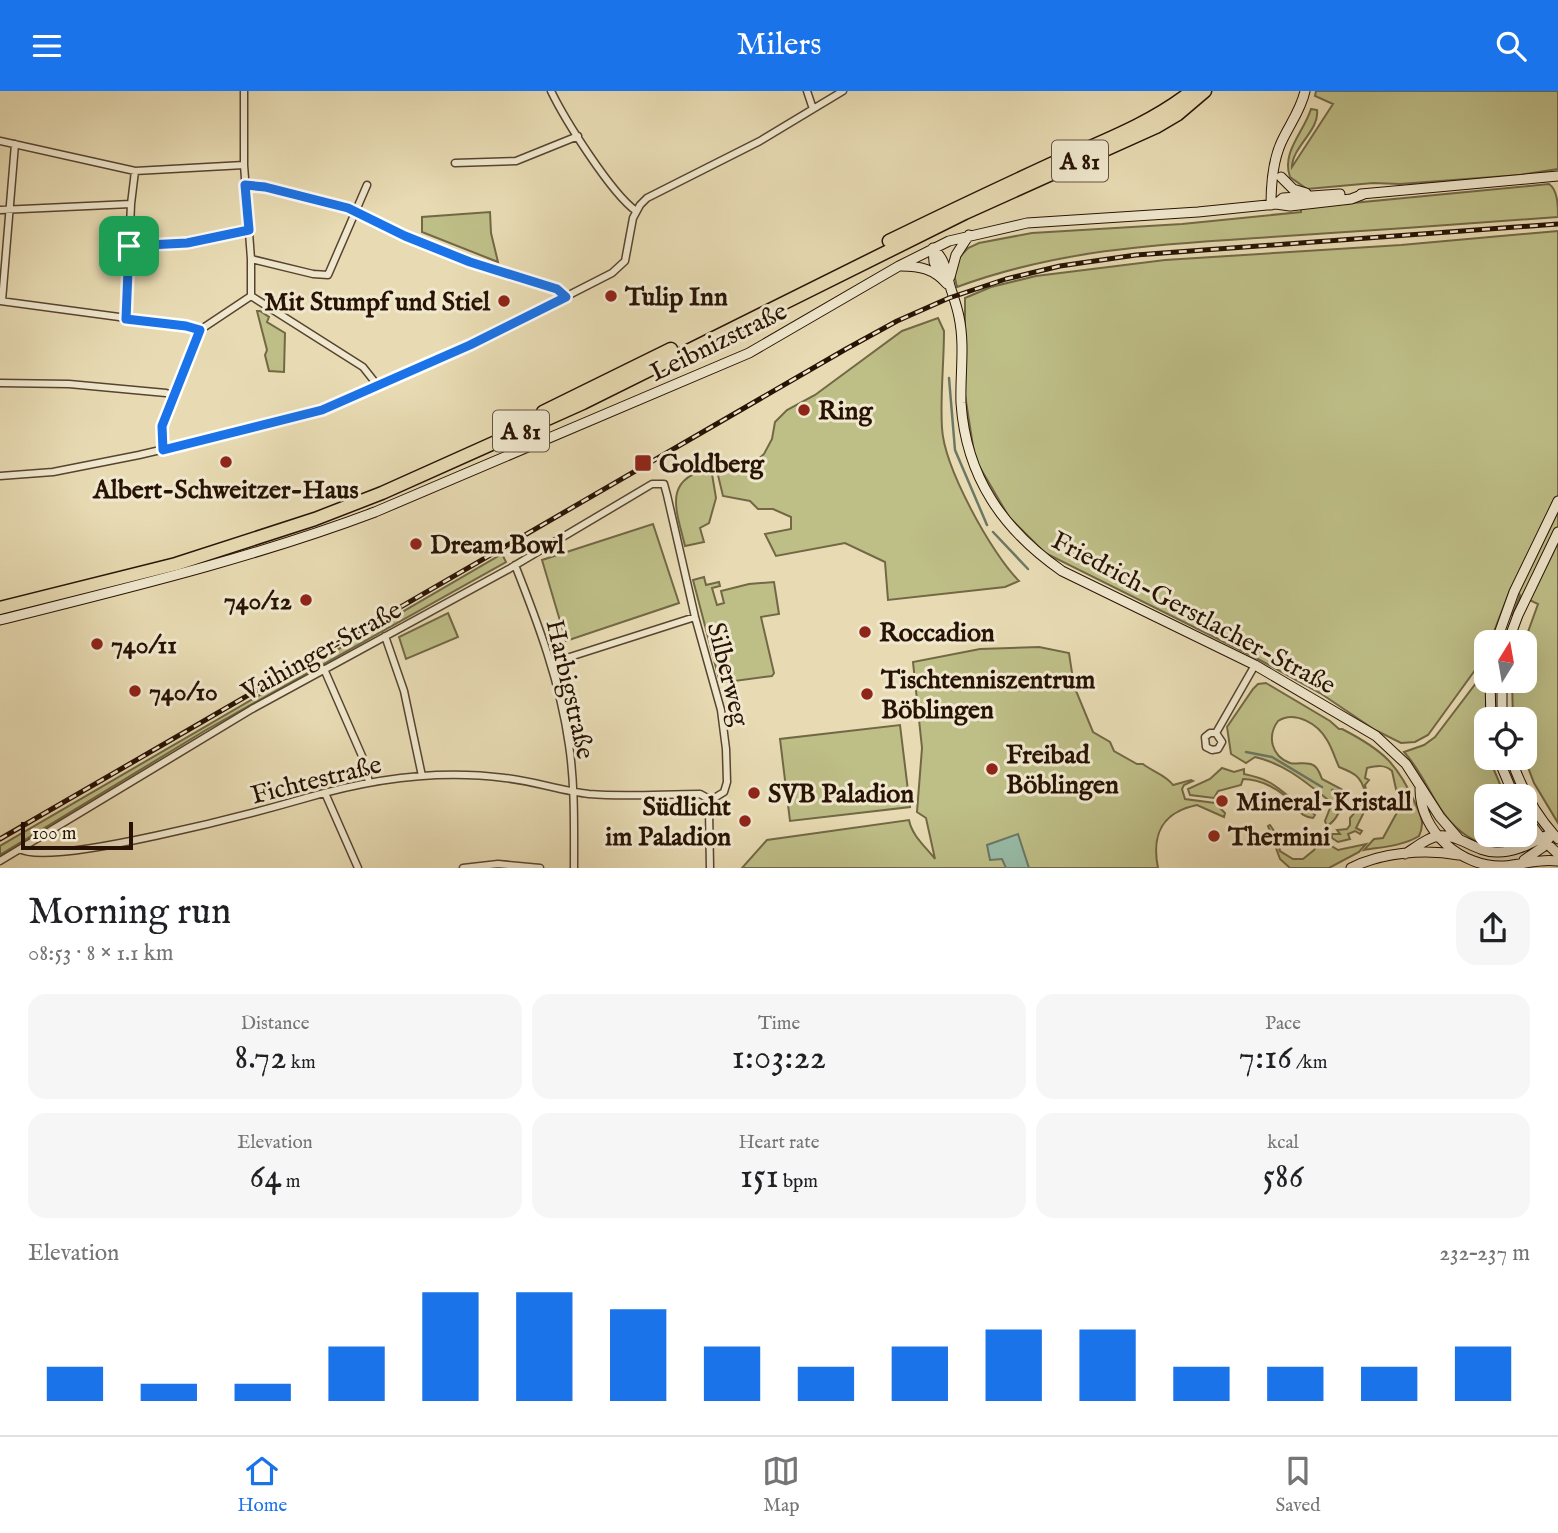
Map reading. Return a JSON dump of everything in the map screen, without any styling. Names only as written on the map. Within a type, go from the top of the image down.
[{"type":"highway","name":"A 81","points":[[0,601],[174,558],[327,506],[399,477],[594,388],[954,209],[1136,127],[1175,105],[1192,91]]},
{"type":"highway","name":"A 81","points":[[0,608],[142,574],[217,552],[315,519],[412,481],[583,403],[965,213],[1156,127],[1178,114],[1205,91]]},
{"type":"street","points":[[244,91],[244,165],[251,296]]},
{"type":"street","points":[[551,91],[578,136],[623,200],[636,211]]},
{"type":"street","points":[[807,91],[813,109]]},
{"type":"street","points":[[0,476],[77,468],[289,420],[322,410],[479,341],[622,266],[628,253],[636,211],[643,201],[760,141],[843,91]]},
{"type":"street","points":[[1273,204],[1276,159],[1306,91]]},
{"type":"street","points":[[456,163],[516,161],[578,136]]},
{"type":"street","points":[[0,141],[135,171],[244,165]]},
{"type":"street","points":[[15,144],[1,301],[200,330]]},
{"type":"street","points":[[1273,204],[1282,193],[1276,159]]},
{"type":"street","points":[[126,319],[135,171]]},
{"type":"street","points":[[1273,204],[1283,198],[1364,194],[1558,176]]},
{"type":"street","points":[[1280,177],[1296,191],[1325,195]]},
{"type":"street","points":[[245,185],[265,187],[335,204],[470,262],[557,289],[566,297]]},
{"type":"street","points":[[251,259],[328,275],[368,185]]},
{"type":"street","points":[[1273,204],[1290,206],[1352,199],[1364,194]]},
{"type":"street","points":[[0,210],[131,204]]},
{"type":"street","name":"Leibnizstraße","points":[[0,620],[192,572],[323,531],[428,491],[749,353],[899,266],[933,248],[969,235],[1027,223],[1198,212],[1273,204]]},
{"type":"street","points":[[129,246],[187,243],[249,230]]},
{"type":"street","name":"Friedrich-Gerstlacher-Straße","points":[[950,286],[950,272],[956,254],[969,235]]},
{"type":"street","name":"Friedrich-Gerstlacher-Straße","points":[[933,248],[934,262],[940,275],[950,286]]},
{"type":"street","name":"Friedrich-Gerstlacher-Straße","points":[[933,248],[943,258],[959,315],[961,403],[966,435],[982,483],[1005,522],[1037,554],[1062,571],[1255,665],[1385,743],[1406,764],[1420,789],[1459,839]]},
{"type":"street","points":[[899,266],[924,267],[940,275]]},
{"type":"street","points":[[163,450],[162,426],[200,330],[251,296]]},
{"type":"street","points":[[251,296],[363,367],[378,386]]},
{"type":"street","points":[[0,383],[69,384],[175,396]]},
{"type":"street","name":"Vaihinger Straße","points":[[0,861],[157,765],[324,669],[515,565],[646,486],[664,484]]},
{"type":"street","name":"Silberweg","points":[[664,484],[695,617],[721,710],[726,749],[726,789],[711,800],[709,809],[710,868]]},
{"type":"street","points":[[1500,630],[1514,592],[1558,501]]},
{"type":"street","points":[[1512,630],[1558,532]]},
{"type":"street","name":"Harbigstraße","points":[[515,565],[551,663],[568,741],[573,792],[574,868]]},
{"type":"street","points":[[551,663],[695,617]]},
{"type":"street","points":[[385,636],[404,691],[422,776]]},
{"type":"street","points":[[1216,733],[1255,665]]},
{"type":"street","points":[[324,669],[362,756],[369,782]]},
{"type":"street","points":[[1405,854],[1441,838],[1459,839],[1488,852],[1506,852],[1555,836],[1524,792],[1516,770]]},
{"type":"street","name":"Fichtestraße","points":[[20,849],[36,858],[74,859],[163,839],[369,782],[422,776],[505,778],[573,792],[628,795],[700,794],[711,800]]},
{"type":"street","name":"Friedrich-Gerstlacher-Straße","points":[[1420,789],[1422,804],[1441,838]]},
{"type":"street","points":[[325,793],[358,868]]},
{"type":"street","points":[[1423,852],[1441,838],[1445,824]]},
{"type":"street","points":[[1537,831],[1558,853]]},
{"type":"street","points":[[1441,838],[1462,856]]},
{"type":"street","points":[[1520,864],[1544,840]]},
{"type":"street","points":[[1351,868],[1369,861],[1423,852],[1462,856],[1490,866],[1539,860],[1558,861]]},
{"type":"street","points":[[463,868],[498,864],[541,868]]},
{"type":"green space","points":[[1316,91],[1558,91],[1558,169],[1520,175],[1307,189],[1290,177],[1288,159],[1311,109],[1317,110],[1317,117],[1296,152],[1292,167],[1333,104],[1315,96]]},
{"type":"green space","points":[[1549,184],[1556,194],[1558,217],[1190,242],[1112,250],[1034,264],[957,287],[954,274],[957,260],[968,248],[979,243],[1032,233],[1182,224],[1301,212],[1301,208]]},
{"type":"green space","points":[[490,212],[491,233],[498,262],[422,232],[422,217]]},
{"type":"green space","points":[[1558,231],[1558,823],[1529,770],[1537,770],[1537,707],[1513,707],[1512,693],[1537,693],[1537,630],[1529,630],[1538,604],[1521,596],[1512,616],[1520,595],[1510,590],[1495,630],[1474,630],[1474,672],[1428,735],[1415,742],[1401,743],[1258,659],[1045,553],[1009,517],[975,459],[965,395],[965,298],[991,287],[1036,276],[1165,260],[1401,245]]},
{"type":"green space","points":[[257,311],[269,317],[267,322],[285,333],[284,372],[269,371],[265,355],[267,350]]},
{"type":"green space","points":[[938,318],[944,331],[942,428],[945,445],[971,509],[995,551],[1019,581],[1005,587],[888,600],[885,562],[845,543],[776,556],[765,534],[791,529],[791,517],[773,509],[758,509],[750,501],[723,496],[717,471],[740,470],[753,464],[764,454],[772,439],[775,422],[787,410],[815,395],[902,331]]},
{"type":"green space","points":[[711,468],[716,498],[709,523],[700,528],[704,542],[685,546],[676,508],[679,488],[695,473]]},
{"type":"green space","points":[[653,524],[679,603],[566,641],[542,560]]},
{"type":"green space","points":[[502,554],[506,562],[206,730],[0,855],[0,846]]},
{"type":"green space","points":[[704,577],[706,585],[719,582],[720,586],[712,588],[717,605],[724,603],[721,591],[749,584],[774,582],[779,614],[761,617],[774,673],[772,676],[720,683],[693,580]]},
{"type":"green space","points":[[448,613],[458,637],[406,659],[399,637]]},
{"type":"green space","name":"Freibad Böblingen","points":[[1039,647],[1069,653],[1074,686],[1093,732],[1110,742],[1114,751],[1137,764],[1143,764],[1173,785],[1193,781],[1182,789],[1185,799],[1215,803],[1225,813],[1224,817],[1197,805],[1185,808],[1168,819],[1162,826],[1156,844],[1158,868],[742,868],[767,840],[909,820],[916,836],[935,859],[926,818],[917,812],[922,748],[913,662],[980,649]]},
{"type":"green space","points":[[1266,683],[1368,744],[1388,759],[1403,779],[1419,813],[1422,824],[1419,836],[1399,844],[1364,850],[1374,839],[1383,838],[1400,807],[1392,771],[1380,766],[1367,768],[1365,778],[1369,780],[1365,785],[1369,804],[1374,801],[1372,808],[1366,808],[1356,828],[1362,831],[1360,834],[1355,831],[1348,834],[1350,839],[1338,842],[1332,838],[1332,834],[1340,834],[1337,830],[1347,829],[1350,825],[1350,818],[1359,806],[1361,794],[1365,792],[1356,776],[1339,767],[1323,734],[1306,720],[1292,717],[1278,721],[1273,733],[1273,745],[1284,760],[1313,765],[1322,779],[1345,791],[1342,806],[1327,826],[1325,821],[1332,803],[1305,782],[1277,764],[1255,757],[1246,763],[1231,754],[1227,727],[1253,689],[1258,684]]},
{"type":"green space","points":[[1474,686],[1474,693],[1486,693],[1486,707],[1474,707],[1474,770],[1494,770],[1500,784],[1474,784],[1474,840],[1447,818],[1404,752],[1424,745],[1435,737]]},
{"type":"green space","points":[[900,725],[910,807],[790,821],[780,739]]},
{"type":"green space","points":[[1222,768],[1234,772],[1244,769],[1244,774],[1270,783],[1315,815],[1313,818],[1305,816],[1276,789],[1249,779],[1243,779],[1241,785],[1218,791],[1214,798],[1190,795],[1188,789],[1210,779]]},
{"type":"green space","points":[[1270,825],[1276,834],[1280,851],[1293,859],[1303,859],[1314,850],[1320,839],[1338,850],[1366,844],[1359,852],[1329,868],[1290,868],[1280,859],[1268,826]]},
{"type":"shaded area","points":[[1018,834],[1029,868],[1006,868],[1002,859],[990,860],[987,845]]},
{"type":"waterway","points":[[949,378],[955,450],[987,525]]},
{"type":"waterway","points":[[993,532],[1028,569]]},
{"type":"waterway","points":[[1246,752],[1272,757],[1322,787]]},
{"type":"waterway","points":[[1332,790],[1341,791]]},
{"type":"railway","points":[[0,839],[846,349],[897,321],[949,298],[1006,279],[1060,266],[1136,255],[1558,224]]},
{"type":"place","name":"Tulip Inn","points":[[611,296]]},
{"type":"place","name":"Mit Stumpf und Stiel","points":[[504,301]]},
{"type":"place","name":"Ring","points":[[804,410]]},
{"type":"place","name":"Albert-Schweitzer-Haus","points":[[226,462]]},
{"type":"place","name":"Goldberg","points":[[643,463]]},
{"type":"place","name":"Dream Bowl","points":[[416,544]]},
{"type":"place","name":"740/12","points":[[306,600]]},
{"type":"place","name":"Roccadion","points":[[865,632]]},
{"type":"place","name":"740/11","points":[[97,644]]},
{"type":"place","name":"740/10","points":[[135,691]]},
{"type":"place","name":"Tischtenniszentrum Böblingen","points":[[867,694]]},
{"type":"place","name":"Freibad Böblingen","points":[[992,769]]},
{"type":"place","name":"SVB Paladion","points":[[754,793]]},
{"type":"place","name":"Mineral-Kristall","points":[[1222,801]]},
{"type":"place","name":"Südlicht im Paladion","points":[[745,821]]},
{"type":"place","name":"Thermini","points":[[1214,836]]},
{"type":"route","points":[[245,185],[250,185],[348,208],[405,236],[470,262],[557,289],[566,297],[470,345],[322,410],[163,450],[162,426],[200,330],[126,319],[129,246],[203,241],[249,230],[245,185]]}]
